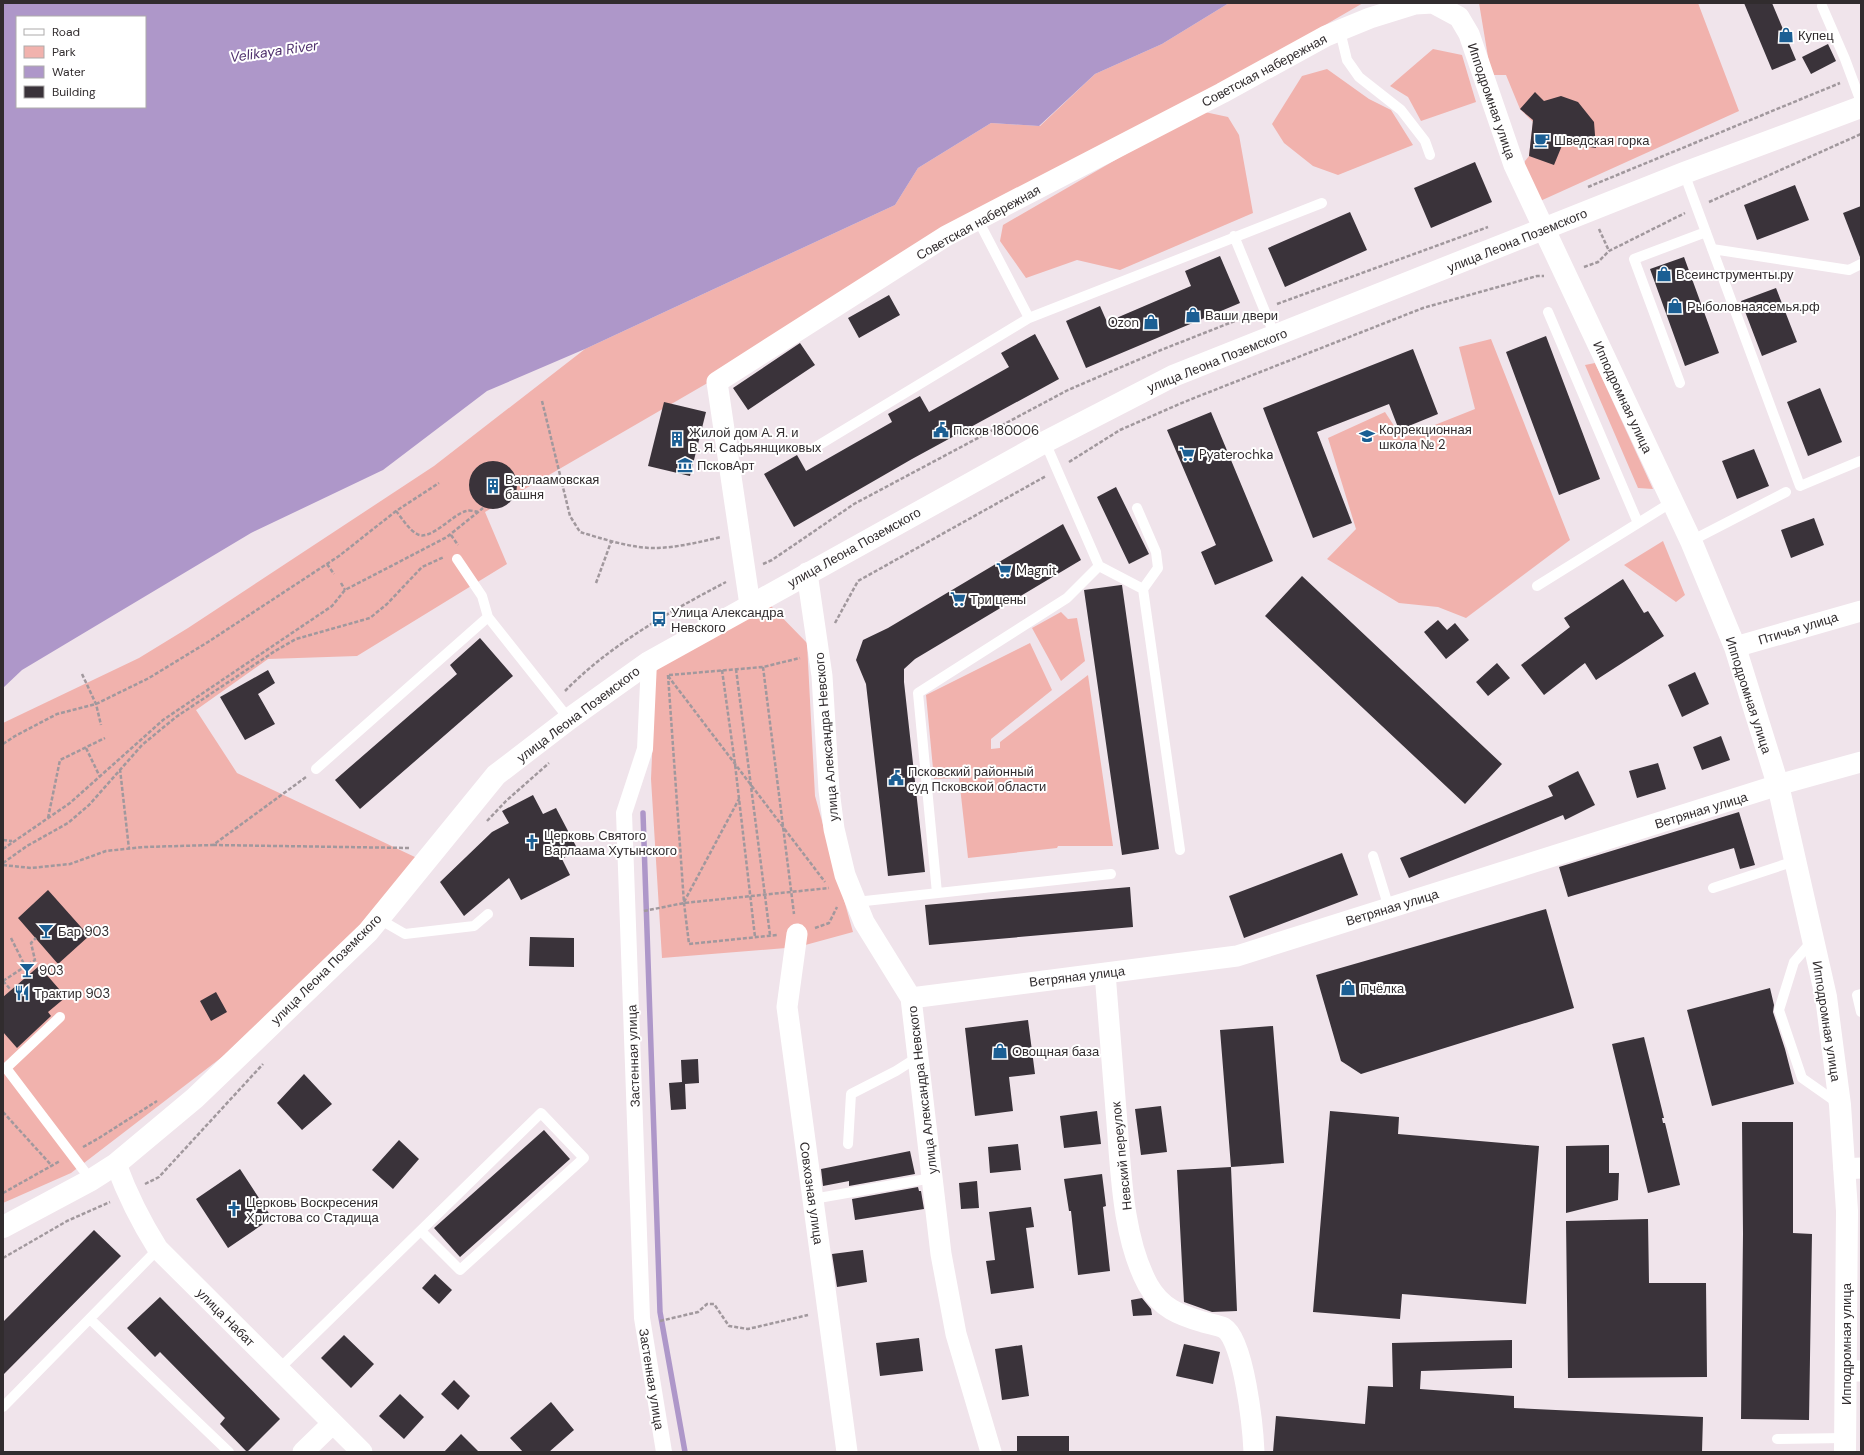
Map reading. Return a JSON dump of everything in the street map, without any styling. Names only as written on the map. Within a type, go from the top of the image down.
[{"type":"main road","name":"улица Леона Поземского","points":[[3,1227],[90,1180],[116,1164],[195,1098],[368,932],[496,775],[569,719],[648,671],[750,605],[1045,442],[1173,376],[1684,173],[1861,107]]},
{"type":"main road","name":"Ипподромная улица","points":[[1544,229],[1691,541],[1735,647],[1778,785],[1826,997],[1840,1105],[1853,1169],[1847,1211],[1853,1371],[1845,1445]]},
{"type":"street","name":"Советская набережная","points":[[750,605],[717,382],[946,236],[1215,97],[1326,36],[1370,18],[1415,4],[1433,3]]},
{"type":"street","name":"Ипподромная улица","points":[[1433,3],[1460,17],[1469,34],[1514,165],[1544,229]]},
{"type":"street","name":"улица Александра Невского","points":[[807,573],[822,676],[828,790],[834,829],[845,875],[847,901],[864,922],[911,998],[941,1254],[956,1334],[991,1452]]},
{"type":"street","name":"Птичья улица","points":[[1735,647],[1861,610]]},
{"type":"street","name":"Застенная улица","points":[[648,671],[645,749],[624,813],[642,1318],[664,1452]]},
{"type":"street","name":"Ветряная улица","points":[[911,998],[1237,956],[1778,785],[1861,762]]},
{"type":"street","name":"Совхозная улица","points":[[796,934],[786,1007],[847,1452]]},
{"type":"street","name":"Невский переулок","points":[[1105,973],[1122,1191],[1134,1252],[1148,1285],[1160,1303],[1180,1315],[1224,1328],[1233,1339],[1239,1355],[1253,1432],[1254,1452]]},
{"type":"street","name":"улица Набат","points":[[116,1164],[127,1194],[140,1220],[158,1249],[362,1452]]},
{"type":"street","points":[[303,1452],[333,1423]]},
{"type":"lane","points":[[1822,6],[1861,102]]},
{"type":"lane","points":[[1340,31],[1347,60],[1358,77],[1401,110],[1425,141],[1430,155]]},
{"type":"lane","points":[[1684,173],[1800,486],[1860,461]]},
{"type":"lane","points":[[814,448],[1029,318],[1322,202]]},
{"type":"lane","points":[[978,220],[1029,318]]},
{"type":"lane","points":[[1680,383],[1634,259],[1706,232]]},
{"type":"lane","points":[[1234,236],[1275,336]]},
{"type":"lane","points":[[1712,249],[1849,270],[1861,264]]},
{"type":"lane","points":[[1548,312],[1638,523]]},
{"type":"lane","points":[[1045,442],[1099,566],[1142,589]]},
{"type":"lane","points":[[1691,541],[1786,492]]},
{"type":"lane","points":[[1537,586],[1672,502]]},
{"type":"lane","points":[[1137,508],[1156,552],[1158,568],[1142,589],[1180,850]]},
{"type":"lane","points":[[457,559],[482,596],[488,616],[569,719]]},
{"type":"lane","points":[[937,893],[918,693],[1067,598],[1099,566]]},
{"type":"lane","points":[[316,769],[488,616]]},
{"type":"lane","points":[[1373,856],[1389,908]]},
{"type":"lane","points":[[1713,888],[1795,861]]},
{"type":"lane","points":[[847,901],[1111,874]]},
{"type":"lane","points":[[379,919],[405,934],[474,926],[488,914]]},
{"type":"lane","points":[[1813,940],[1794,962],[1779,1010],[1802,1078],[1840,1105]]},
{"type":"lane","points":[[1861,994],[1857,994],[1861,1012]]},
{"type":"lane","points":[[60,1017],[6,1068],[90,1180]]},
{"type":"lane","points":[[848,1144],[851,1094],[896,1071],[918,1057]]},
{"type":"lane","points":[[279,1369],[421,1232],[541,1113],[584,1158],[460,1270],[421,1232]]},
{"type":"lane","points":[[813,1200],[932,1178]]},
{"type":"lane","points":[[3,1407],[158,1249]]},
{"type":"lane","points":[[90,1319],[229,1452]]},
{"type":"lane","points":[[1777,1439],[1845,1445]]},
{"type":"path","points":[[1585,188],[1852,79]]},
{"type":"path","points":[[648,671],[668,675],[764,667],[818,653],[858,581],[1057,470],[1120,430],[1423,308],[1536,276],[1565,275]]},
{"type":"path","points":[[542,401],[570,516],[580,532],[611,542],[656,548],[684,545],[739,533]]},
{"type":"path","points":[[3,744],[57,714],[96,704],[149,678],[208,642],[327,564],[396,511],[439,483]]},
{"type":"path","points":[[3,848],[70,803],[163,720],[332,606],[345,590],[441,541],[483,508]]},
{"type":"path","points":[[396,511],[417,534],[423,536],[435,531],[456,515],[466,510],[478,512]]},
{"type":"path","points":[[596,583],[611,542]]},
{"type":"path","points":[[3,864],[27,846],[68,824],[89,805],[120,768],[142,745],[176,717],[275,651],[296,639],[370,618],[387,604],[422,566],[446,556],[457,559]]},
{"type":"path","points":[[327,564],[334,574]]},
{"type":"path","points":[[341,584],[345,590]]},
{"type":"path","points":[[764,667],[796,934]]},
{"type":"path","points":[[736,669],[770,935]]},
{"type":"path","points":[[722,670],[735,764],[755,937]]},
{"type":"path","points":[[82,674],[96,704],[101,725]]},
{"type":"path","points":[[668,675],[830,888],[847,901],[830,923],[796,934],[770,935],[689,944],[684,903],[668,675]]},
{"type":"path","points":[[48,818],[60,760],[105,738]]},
{"type":"path","points":[[86,748],[100,777]]},
{"type":"path","points":[[120,768],[129,849]]},
{"type":"path","points":[[213,845],[316,769]]},
{"type":"path","points":[[684,903],[739,798]]},
{"type":"path","points":[[3,840],[14,841]]},
{"type":"path","points":[[3,864],[31,868],[70,864],[106,851],[213,845],[436,849]]},
{"type":"path","points":[[646,911],[684,903],[830,888]]},
{"type":"path","points":[[11,938],[25,966]]},
{"type":"path","points":[[11,990],[3,981],[35,960],[31,942],[36,938]]},
{"type":"path","points":[[3,1193],[52,1166],[70,1153],[99,1138],[161,1099]]},
{"type":"path","points":[[3,1112],[52,1166]]},
{"type":"path","points":[[3,1258],[67,1221],[127,1194]]},
{"type":"path","points":[[666,1320],[698,1312],[707,1304],[714,1304],[729,1326],[748,1329],[828,1309]]},
{"type":"green space","points":[[1229,3],[1363,3],[485,512],[507,564],[357,656],[268,659],[196,710],[237,773],[417,858],[353,933],[239,1044],[71,1173],[3,1203],[3,723],[139,658],[188,628],[434,466],[585,349],[895,205],[918,168],[991,123],[1040,126],[1095,74],[1162,44]]},
{"type":"green space","points":[[1479,3],[1698,3],[1739,111],[1538,202],[1523,172],[1525,161],[1529,156],[1533,122],[1520,109],[1506,75],[1491,75]]},
{"type":"green space","points":[[1433,49],[1462,55],[1476,102],[1421,121],[1408,97],[1390,86]]},
{"type":"green space","points":[[1327,69],[1369,99],[1391,110],[1413,145],[1338,175],[1313,166],[1284,143],[1272,124],[1302,76]]},
{"type":"green space","points":[[1200,111],[1228,117],[1239,135],[1253,213],[1120,270],[1077,260],[1026,278],[1000,241],[1003,225]]},
{"type":"green space","points":[[1491,339],[1570,540],[1466,618],[1438,607],[1399,603],[1327,559],[1356,529],[1328,438],[1385,412],[1402,438],[1475,409],[1459,347]]},
{"type":"green space","points":[[1595,363],[1653,489],[1638,488],[1585,365]]},
{"type":"green space","points":[[1663,541],[1685,595],[1676,602],[1624,565]]},
{"type":"green space","points":[[769,604],[807,643],[815,796],[853,932],[798,947],[662,958],[651,779],[656,666]]},
{"type":"green space","points":[[1061,612],[1068,619],[1077,618],[1085,661],[1061,681],[1032,628]]},
{"type":"green space","points":[[1030,643],[1052,690],[991,739],[991,749],[1000,748],[1000,742],[1088,675],[1113,846],[1058,846],[1057,848],[968,858],[959,778],[934,779],[926,695]]},
{"type":"water","name":"Velikaya River","points":[[3,3],[1229,3],[1162,44],[1095,74],[1039,126],[991,123],[918,168],[895,205],[585,349],[487,391],[383,470],[251,533],[22,670],[3,688]]},
{"type":"building","points":[[1744,3],[1772,3],[1796,60],[1772,70]]},
{"type":"building","points":[[1828,44],[1836,61],[1811,74],[1802,57]]},
{"type":"building","points":[[1535,92],[1544,101],[1561,96],[1578,102],[1594,122],[1596,148],[1563,143],[1554,165],[1529,156],[1533,120],[1520,109]]},
{"type":"building","points":[[1475,162],[1492,202],[1431,228],[1414,188]]},
{"type":"building","points":[[1795,185],[1809,220],[1757,240],[1744,205]]},
{"type":"building","points":[[1861,206],[1861,257],[1860,257],[1843,213]]},
{"type":"building","points":[[1350,212],[1367,250],[1285,287],[1268,248]]},
{"type":"building","points":[[1220,256],[1240,303],[1086,368],[1066,321],[1100,306],[1107,322],[1191,286],[1185,271]]},
{"type":"building","points":[[1684,257],[1719,353],[1685,366],[1650,269]]},
{"type":"building","points":[[1776,288],[1797,342],[1762,356],[1741,301]]},
{"type":"building","points":[[889,295],[900,315],[859,338],[848,318]]},
{"type":"building","points":[[1035,334],[1059,379],[912,459],[794,527],[764,474],[797,455],[806,471],[892,422],[888,414],[920,396],[929,412],[1009,367],[1001,353]]},
{"type":"building","points":[[1546,336],[1600,479],[1559,495],[1506,352]]},
{"type":"building","points":[[800,343],[815,365],[748,410],[733,388]]},
{"type":"building","points":[[1413,349],[1438,414],[1399,430],[1389,404],[1317,432],[1352,523],[1313,538],[1263,408]]},
{"type":"building","points":[[1820,388],[1842,442],[1808,456],[1787,402]]},
{"type":"building","name":"Жилой дом А. Я. и В. Я. Сафьянщиковых","points":[[664,402],[706,412],[690,476],[648,466]]},
{"type":"building","points":[[1211,412],[1273,561],[1215,585],[1201,552],[1216,545],[1167,430]]},
{"type":"building","points":[[1754,449],[1769,486],[1737,499],[1722,461]]},
{"type":"building","name":"Варлаамовская башня","points":[[488,461],[498,461],[507,465],[513,471],[516,476],[516,494],[507,505],[498,509],[488,509],[479,505],[473,499],[469,490],[469,480],[473,471],[479,465]]},
{"type":"building","points":[[1116,487],[1149,554],[1129,564],[1097,497]]},
{"type":"building","points":[[1814,518],[1824,545],[1791,558],[1781,530]]},
{"type":"building","points":[[1063,524],[1081,560],[915,659],[904,669],[904,682],[925,872],[888,876],[866,684],[856,660],[863,640],[888,628]]},
{"type":"building","points":[[1302,576],[1502,764],[1465,804],[1265,616]]},
{"type":"building","points":[[1623,579],[1644,613],[1648,611],[1664,636],[1596,680],[1585,663],[1544,695],[1521,665],[1570,627],[1564,618]]},
{"type":"building","points":[[1122,585],[1159,849],[1122,855],[1084,590]]},
{"type":"building","points":[[1438,620],[1447,630],[1455,623],[1469,640],[1446,659],[1424,632]]},
{"type":"building","points":[[480,638],[513,676],[360,809],[335,780],[457,674],[450,665]]},
{"type":"building","points":[[1497,663],[1510,678],[1488,696],[1476,682]]},
{"type":"building","points":[[268,670],[275,683],[258,694],[275,724],[245,740],[220,697]]},
{"type":"building","points":[[1695,672],[1709,704],[1682,717],[1668,685]]},
{"type":"building","points":[[1721,736],[1730,760],[1702,770],[1693,747]]},
{"type":"building","points":[[1658,763],[1666,789],[1637,798],[1629,771]]},
{"type":"building","points":[[1578,771],[1595,805],[1565,820],[1563,815],[1409,878],[1400,858],[1553,796],[1548,786]]},
{"type":"building","name":"Церковь Святого Варлаама Хутынского","points":[[533,795],[543,814],[556,808],[578,850],[562,859],[570,875],[521,900],[509,878],[464,916],[440,882],[492,832],[509,823],[502,811]]},
{"type":"building","points":[[1739,812],[1755,865],[1740,869],[1734,848],[1568,897],[1559,867]]},
{"type":"building","points":[[1342,853],[1358,895],[1244,938],[1229,896]]},
{"type":"building","points":[[1130,887],[1133,927],[929,945],[925,905]]},
{"type":"building","points":[[48,890],[89,936],[58,964],[18,918]]},
{"type":"building","points":[[1546,909],[1574,1008],[1361,1074],[1341,1061],[1316,975]]},
{"type":"building","points":[[530,937],[574,938],[574,967],[529,966]]},
{"type":"building","points":[[39,966],[66,997],[48,1012],[51,1016],[17,1048],[3,1032],[3,997]]},
{"type":"building","points":[[1770,988],[1774,1005],[1773,1012],[1794,1084],[1712,1106],[1687,1010]]},
{"type":"building","points":[[216,992],[227,1012],[211,1021],[200,1001]]},
{"type":"building","name":"Овощная база","points":[[1028,1020],[1035,1074],[1009,1077],[1013,1111],[975,1116],[965,1028]]},
{"type":"building","points":[[1273,1026],[1284,1163],[1231,1167],[1220,1030]]},
{"type":"building","points":[[1644,1037],[1664,1118],[1662,1118],[1663,1123],[1665,1123],[1680,1185],[1648,1193],[1612,1044]]},
{"type":"building","points":[[698,1059],[699,1083],[685,1084],[686,1109],[671,1110],[669,1083],[682,1082],[681,1060]]},
{"type":"building","points":[[304,1074],[332,1104],[302,1130],[277,1103]]},
{"type":"building","points":[[1161,1106],[1167,1152],[1141,1155],[1135,1109]]},
{"type":"building","points":[[1097,1111],[1101,1144],[1064,1148],[1060,1116]]},
{"type":"building","points":[[1330,1111],[1399,1117],[1398,1134],[1539,1146],[1526,1304],[1402,1294],[1400,1319],[1313,1312]]},
{"type":"building","points":[[1742,1122],[1793,1122],[1793,1233],[1812,1234],[1809,1420],[1741,1419],[1743,1234]]},
{"type":"building","points":[[544,1130],[570,1159],[460,1257],[434,1228]]},
{"type":"building","points":[[399,1140],[419,1159],[393,1189],[372,1170]]},
{"type":"building","points":[[1018,1144],[1021,1170],[990,1173],[988,1147]]},
{"type":"building","points":[[1609,1145],[1609,1173],[1619,1173],[1618,1200],[1566,1213],[1566,1146]]},
{"type":"building","points":[[910,1151],[915,1174],[849,1186],[849,1181],[823,1186],[821,1169]]},
{"type":"building","points":[[1231,1167],[1237,1311],[1212,1312],[1184,1302],[1177,1170]]},
{"type":"building","name":"Церковь Воскресения Христова со Стадища","points":[[240,1169],[272,1218],[228,1248],[196,1199]]},
{"type":"building","points":[[1102,1174],[1106,1206],[1103,1207],[1110,1271],[1078,1275],[1071,1211],[1069,1211],[1064,1179]]},
{"type":"building","points":[[977,1181],[979,1208],[961,1209],[959,1183]]},
{"type":"building","points":[[918,1187],[919,1191],[921,1191],[924,1209],[855,1220],[852,1199]]},
{"type":"building","points":[[1031,1207],[1034,1227],[1026,1228],[1034,1288],[991,1294],[986,1261],[995,1260],[989,1212]]},
{"type":"building","points":[[1648,1219],[1649,1283],[1706,1283],[1707,1377],[1568,1378],[1566,1221]]},
{"type":"building","points":[[94,1230],[121,1256],[3,1375],[3,1322]]},
{"type":"building","points":[[863,1250],[867,1282],[837,1287],[832,1254]]},
{"type":"building","points":[[435,1274],[452,1290],[439,1304],[422,1288]]},
{"type":"building","points":[[160,1297],[280,1419],[247,1452],[220,1424],[225,1418],[160,1352],[155,1357],[127,1328]]},
{"type":"building","points":[[1142,1298],[1151,1309],[1152,1315],[1133,1316],[1131,1300]]},
{"type":"building","points":[[344,1335],[374,1364],[351,1388],[321,1358]]},
{"type":"building","points":[[919,1338],[923,1371],[880,1376],[876,1343]]},
{"type":"building","points":[[1512,1340],[1512,1368],[1421,1371],[1420,1389],[1514,1396],[1514,1408],[1703,1417],[1702,1452],[1273,1452],[1276,1416],[1365,1424],[1368,1386],[1393,1387],[1392,1343]]},
{"type":"building","points":[[1184,1344],[1220,1352],[1213,1384],[1176,1376]]},
{"type":"building","points":[[1022,1345],[1029,1396],[1002,1400],[995,1349]]},
{"type":"building","points":[[454,1380],[470,1396],[458,1410],[441,1394]]},
{"type":"building","points":[[400,1394],[424,1417],[404,1439],[379,1416]]},
{"type":"building","points":[[551,1402],[574,1430],[549,1452],[523,1452],[510,1438]]},
{"type":"building","points":[[461,1434],[479,1452],[444,1452]]},
{"type":"building","points":[[1017,1436],[1069,1436],[1069,1452],[1017,1452]]},
{"type":"waterway","points":[[643,813],[660,1312],[685,1452]]},
{"type":"place","name":"Купец","points":[[1786,35]]},
{"type":"place","name":"Шведская горка","points":[[1542,140]]},
{"type":"place","name":"Всеинструменты.ру","points":[[1664,274]]},
{"type":"place","name":"Рыболовнаясемья.рф","points":[[1675,306]]},
{"type":"place","name":"Ваши двери","points":[[1193,315]]},
{"type":"place","name":"Ozon","points":[[1151,322]]},
{"type":"place","name":"Псков 180006","points":[[941,430]]},
{"type":"place","name":"Коррекционная школа № 2","points":[[1367,436]]},
{"type":"place","name":"Жилой дом А. Я. и В. Я. Сафьянщиковых","points":[[677,439]]},
{"type":"place","name":"Pyaterochka","points":[[1187,454]]},
{"type":"place","name":"ПсковАрт","points":[[685,465]]},
{"type":"place","name":"Варлаамовская башня","points":[[493,486]]},
{"type":"place","name":"Magnit","points":[[1004,570]]},
{"type":"place","name":"Три цены","points":[[958,599]]},
{"type":"place","name":"Улица Александра Невского","points":[[659,619]]},
{"type":"place","name":"Псковский районный суд Псковской области","points":[[896,778]]},
{"type":"place","name":"Церковь Святого Варлаама Хутынского","points":[[532,842]]},
{"type":"place","name":"Бар 903","points":[[46,931]]},
{"type":"place","name":"903","points":[[27,970]]},
{"type":"place","name":"Пчёлка","points":[[1348,988]]},
{"type":"place","name":"Трактир 903","points":[[22,993]]},
{"type":"place","name":"Овощная база","points":[[1000,1051]]},
{"type":"place","name":"Церковь Воскресения Христова со Стадища","points":[[234,1209]]}]
